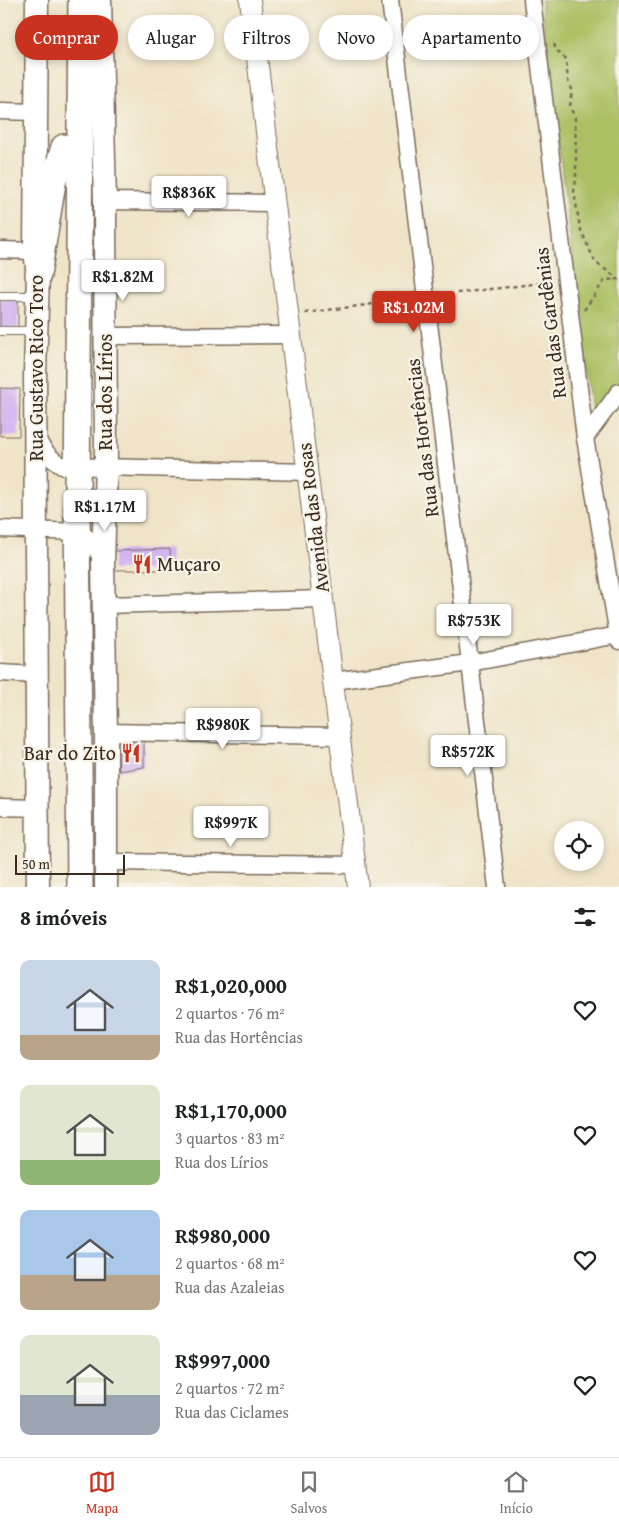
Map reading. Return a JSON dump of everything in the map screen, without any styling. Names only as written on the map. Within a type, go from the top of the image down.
[{"type":"main road","name":"Rua Gustavo Rico Toro","points":[[37,0],[35,436],[38,887]]},
{"type":"main road","points":[[64,0],[64,147],[70,466],[64,887]]},
{"type":"main road","points":[[70,466],[81,0]]},
{"type":"main road","name":"Rua dos Lírios","points":[[100,0],[106,466],[103,563],[106,887]]},
{"type":"main road","points":[[37,274],[53,183],[64,147]]},
{"type":"main road","points":[[70,532],[80,887]]},
{"type":"street","name":"Avenida das Rosas","points":[[250,0],[358,887]]},
{"type":"street","name":"Rua das Hortências","points":[[390,0],[497,887]]},
{"type":"street","name":"Rua das Gardênias","points":[[532,0],[585,438],[619,637]]},
{"type":"street","points":[[0,111],[35,112]]},
{"type":"street","points":[[104,201],[274,203]]},
{"type":"street","points":[[0,250],[37,274]]},
{"type":"street","points":[[105,336],[292,335]]},
{"type":"street","points":[[585,438],[619,392]]},
{"type":"street","points":[[35,436],[50,458],[70,466],[308,472]]},
{"type":"street","points":[[0,529],[70,532],[87,536],[94,543],[103,563]]},
{"type":"street","points":[[104,605],[323,599]]},
{"type":"street","points":[[333,682],[470,662],[619,637]]},
{"type":"street","points":[[0,673],[37,675]]},
{"type":"street","points":[[106,732],[340,736]]},
{"type":"street","points":[[0,807],[38,808]]},
{"type":"street","points":[[106,862],[355,865]]},
{"type":"lane","points":[[0,296],[37,274]]},
{"type":"lane","points":[[0,331],[36,331]]},
{"type":"path","points":[[554,44],[556,50],[566,59],[568,81],[572,89],[570,107],[575,117],[576,152],[574,191],[580,228],[595,262],[617,279]]},
{"type":"path","points":[[572,329],[605,280],[617,279]]},
{"type":"green space","points":[[541,0],[619,0],[619,383],[592,419]]},
{"type":"building","points":[[0,299],[18,299],[18,328],[0,329]]},
{"type":"building","points":[[0,388],[20,389],[19,436],[0,436]]},
{"type":"building","name":"Muçaro","points":[[170,549],[171,570],[112,570],[114,551]]},
{"type":"building","name":"Bar do Zito","points":[[144,736],[144,767],[119,771],[117,738]]},
{"type":"place","name":"Muçaro","points":[[142,564]]},
{"type":"place","name":"Bar do Zito","points":[[131,753]]}]
